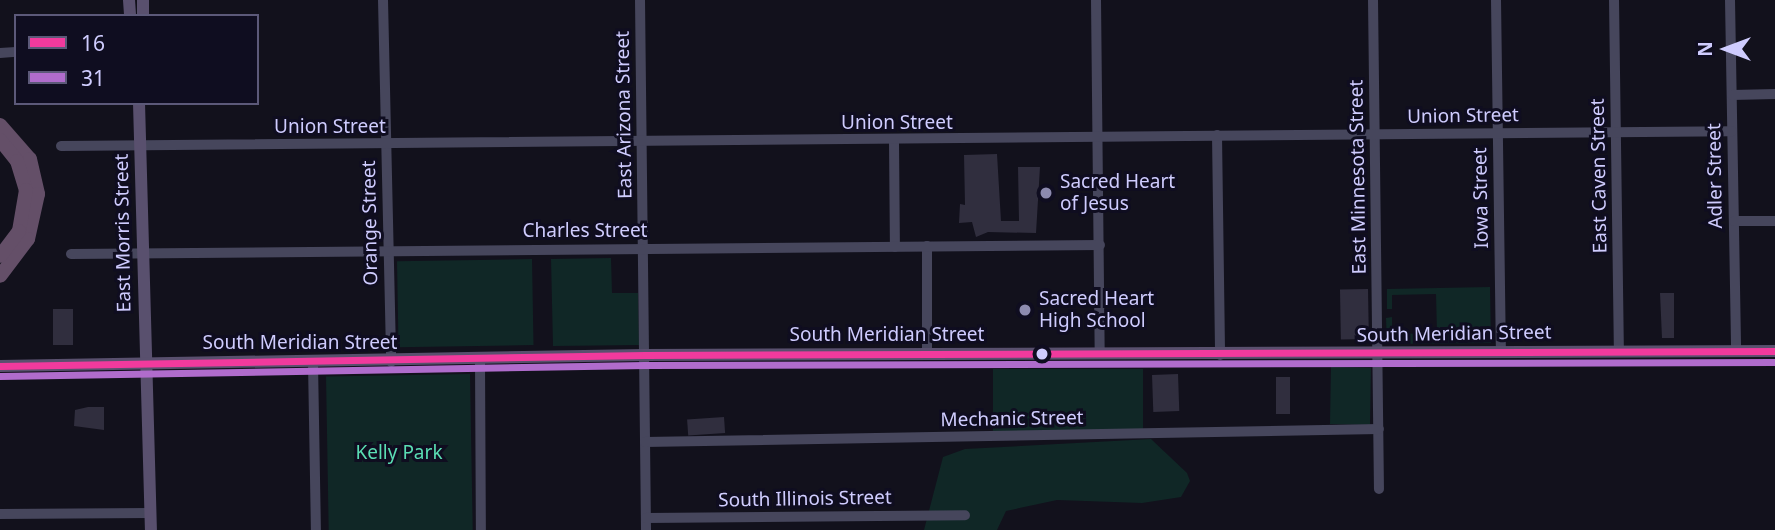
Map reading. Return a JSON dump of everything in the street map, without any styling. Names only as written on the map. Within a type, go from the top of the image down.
[{"type":"highway","points":[[0,125],[30,159],[38,194],[28,239],[0,276]]},
{"type":"highway","points":[[0,140],[18,161],[26,190],[19,231],[0,256]]},
{"type":"main road","name":"East Morris Street","points":[[139,105],[151,530]]},
{"type":"main road","name":"South Meridian Street","points":[[0,366],[145,362],[480,362],[645,355],[1775,351]]},
{"type":"street","name":"Orange Street","points":[[383,0],[391,362]]},
{"type":"street","name":"East Arizona Street","points":[[640,0],[646,530]]},
{"type":"street","points":[[1096,0],[1100,353]]},
{"type":"street","name":"East Minnesota Street","points":[[1373,0],[1379,488]]},
{"type":"street","name":"Iowa Street","points":[[1496,0],[1501,353]]},
{"type":"street","name":"East Caven Street","points":[[1614,0],[1619,352]]},
{"type":"street","name":"Adler Street","points":[[1730,0],[1736,351]]},
{"type":"street","points":[[1732,95],[1775,94]]},
{"type":"street","name":"Union Street","points":[[61,146],[894,141],[1217,135],[1732,131]]},
{"type":"street","points":[[1217,135],[1220,355]]},
{"type":"street","points":[[894,141],[895,247]]},
{"type":"street","points":[[1734,221],[1775,221]]},
{"type":"street","name":"Charles Street","points":[[71,254],[1100,245]]},
{"type":"street","points":[[927,246],[927,354]]},
{"type":"street","points":[[480,362],[481,530]]},
{"type":"street","points":[[313,363],[316,530]]},
{"type":"street","name":"Mechanic Street","points":[[645,442],[1379,429]]},
{"type":"street","points":[[0,514],[150,513]]},
{"type":"street","name":"South Illinois Street","points":[[646,518],[965,515]]},
{"type":"green space","points":[[611,258],[612,293],[638,293],[639,345],[553,346],[551,259]]},
{"type":"green space","points":[[532,259],[534,345],[399,347],[397,261]]},
{"type":"green space","points":[[1490,287],[1491,343],[1387,344],[1386,318],[1392,317],[1392,334],[1437,333],[1436,294],[1392,295],[1392,309],[1387,309],[1387,289]]},
{"type":"green space","points":[[1331,367],[1371,368],[1370,425],[1330,424]]},
{"type":"green space","points":[[993,369],[1143,369],[1143,431],[993,431]]},
{"type":"green space","name":"Kelly Park","points":[[470,374],[473,530],[329,530],[326,377]]},
{"type":"green space","points":[[1151,439],[1187,473],[1190,481],[1181,497],[1142,503],[1057,500],[1006,511],[997,530],[924,530],[943,457],[965,449]]},
{"type":"building","points":[[997,154],[1001,221],[1019,221],[1018,167],[1040,167],[1036,233],[988,232],[976,237],[972,222],[959,223],[960,204],[965,205],[964,155]]},
{"type":"building","points":[[1340,289],[1368,289],[1369,339],[1341,339]]},
{"type":"building","points":[[1660,293],[1674,293],[1674,338],[1662,338]]},
{"type":"building","points":[[53,309],[73,309],[73,345],[53,345]]},
{"type":"building","points":[[1178,374],[1179,411],[1153,412],[1152,375]]},
{"type":"building","points":[[1276,377],[1290,377],[1290,414],[1276,414]]},
{"type":"building","points":[[104,407],[104,430],[74,426],[75,410]]},
{"type":"building","points":[[724,417],[725,433],[688,436],[687,420]]},
{"type":"transit line","name":"16","points":[[0,366],[645,355],[1775,351]]},
{"type":"transit line","name":"31","points":[[0,376],[645,365],[1775,362]]},
{"type":"place","name":"Sacred Heart of Jesus","points":[[1046,193]]},
{"type":"place","name":"Sacred Heart High School","points":[[1025,310]]}]
